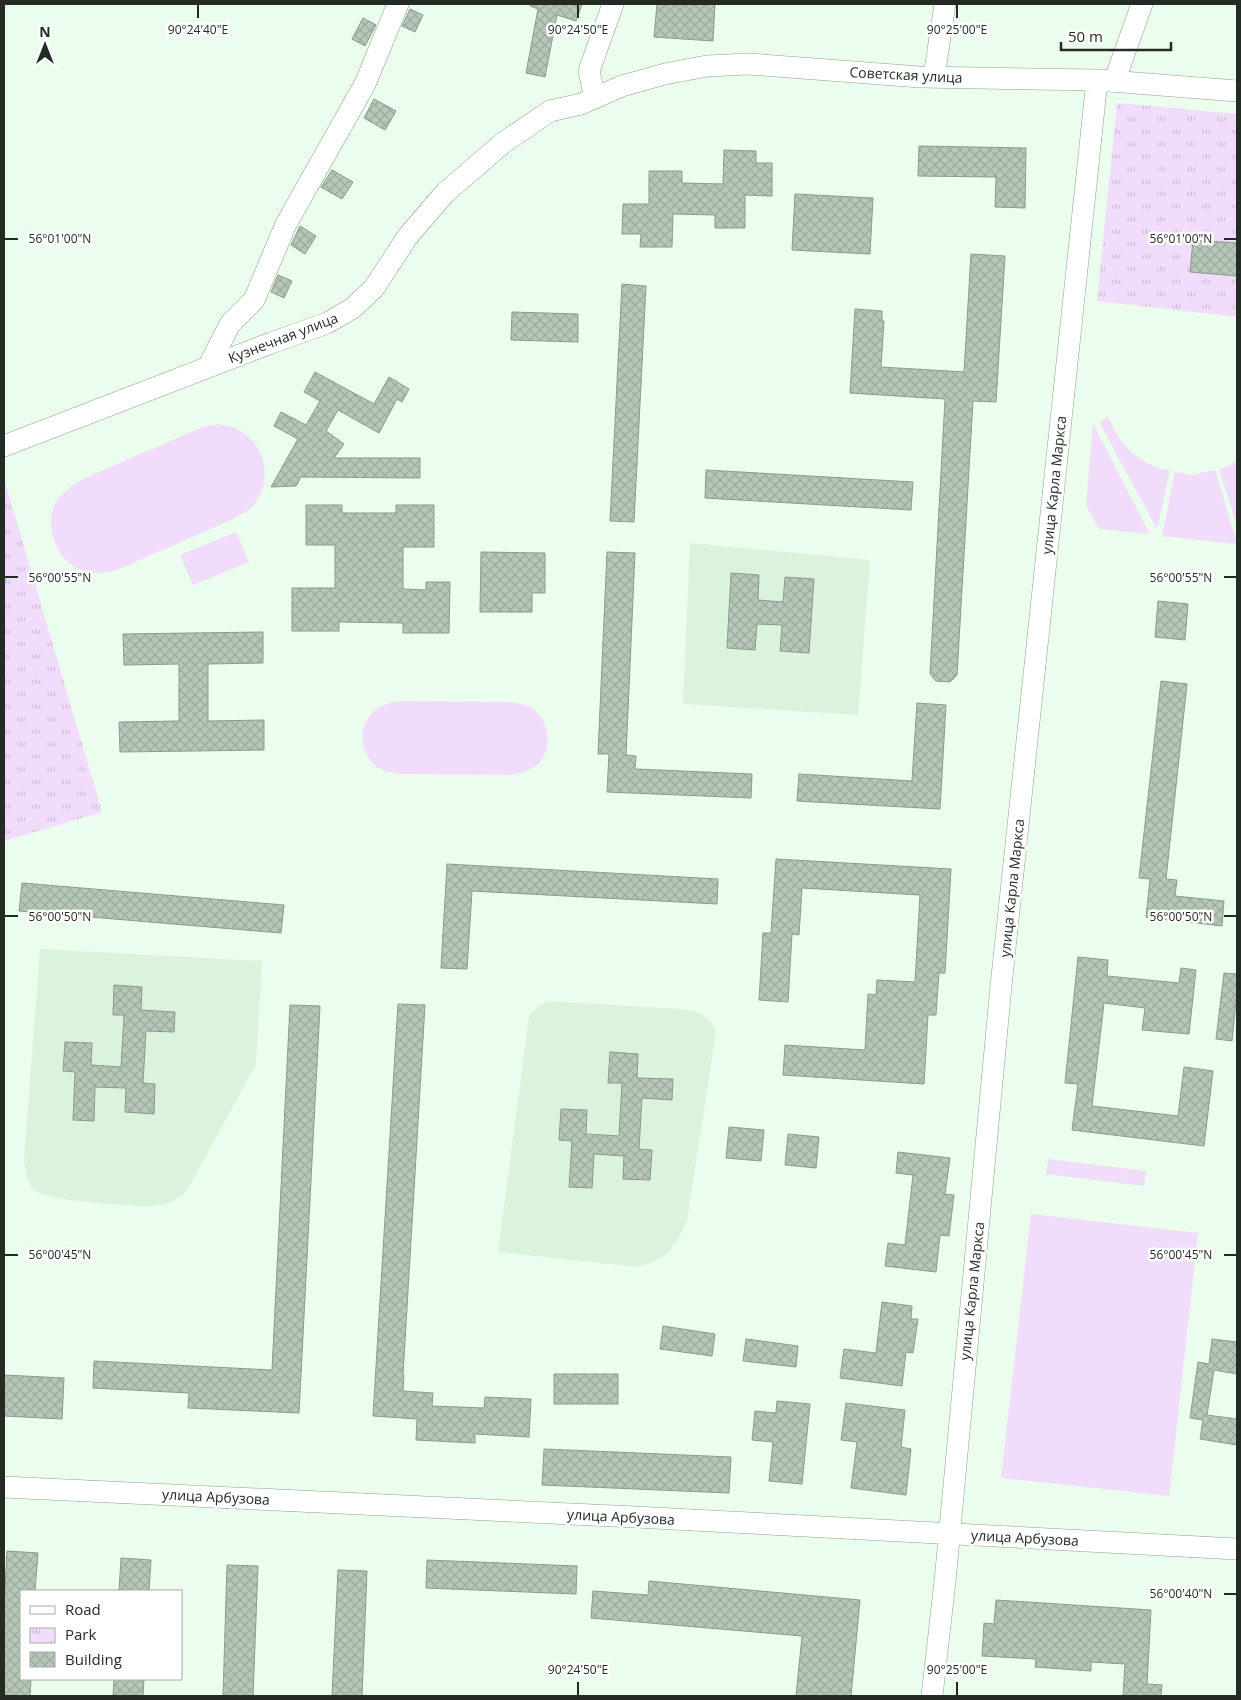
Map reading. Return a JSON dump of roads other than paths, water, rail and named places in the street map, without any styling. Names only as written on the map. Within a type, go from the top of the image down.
[{"type":"street","points":[[208,367],[230,324],[254,300],[286,224],[365,84],[398,4]]},
{"type":"street","points":[[588,101],[590,71],[613,4]]},
{"type":"street","points":[[934,77],[945,4]]},
{"type":"street","name":"улица Карла Маркса","points":[[932,1696],[1001,986],[1105,81],[1142,4]]},
{"type":"street","name":"Советская улица","points":[[588,101],[622,86],[665,74],[707,66],[749,64],[934,77],[1105,81],[1237,91]]},
{"type":"street","name":"Кузнечная улица","points":[[4,446],[326,323],[353,308],[374,288],[408,236],[445,193],[503,143],[550,111],[588,101]]},
{"type":"street","name":"улица Арбузова","points":[[4,1487],[1237,1549]]}]
